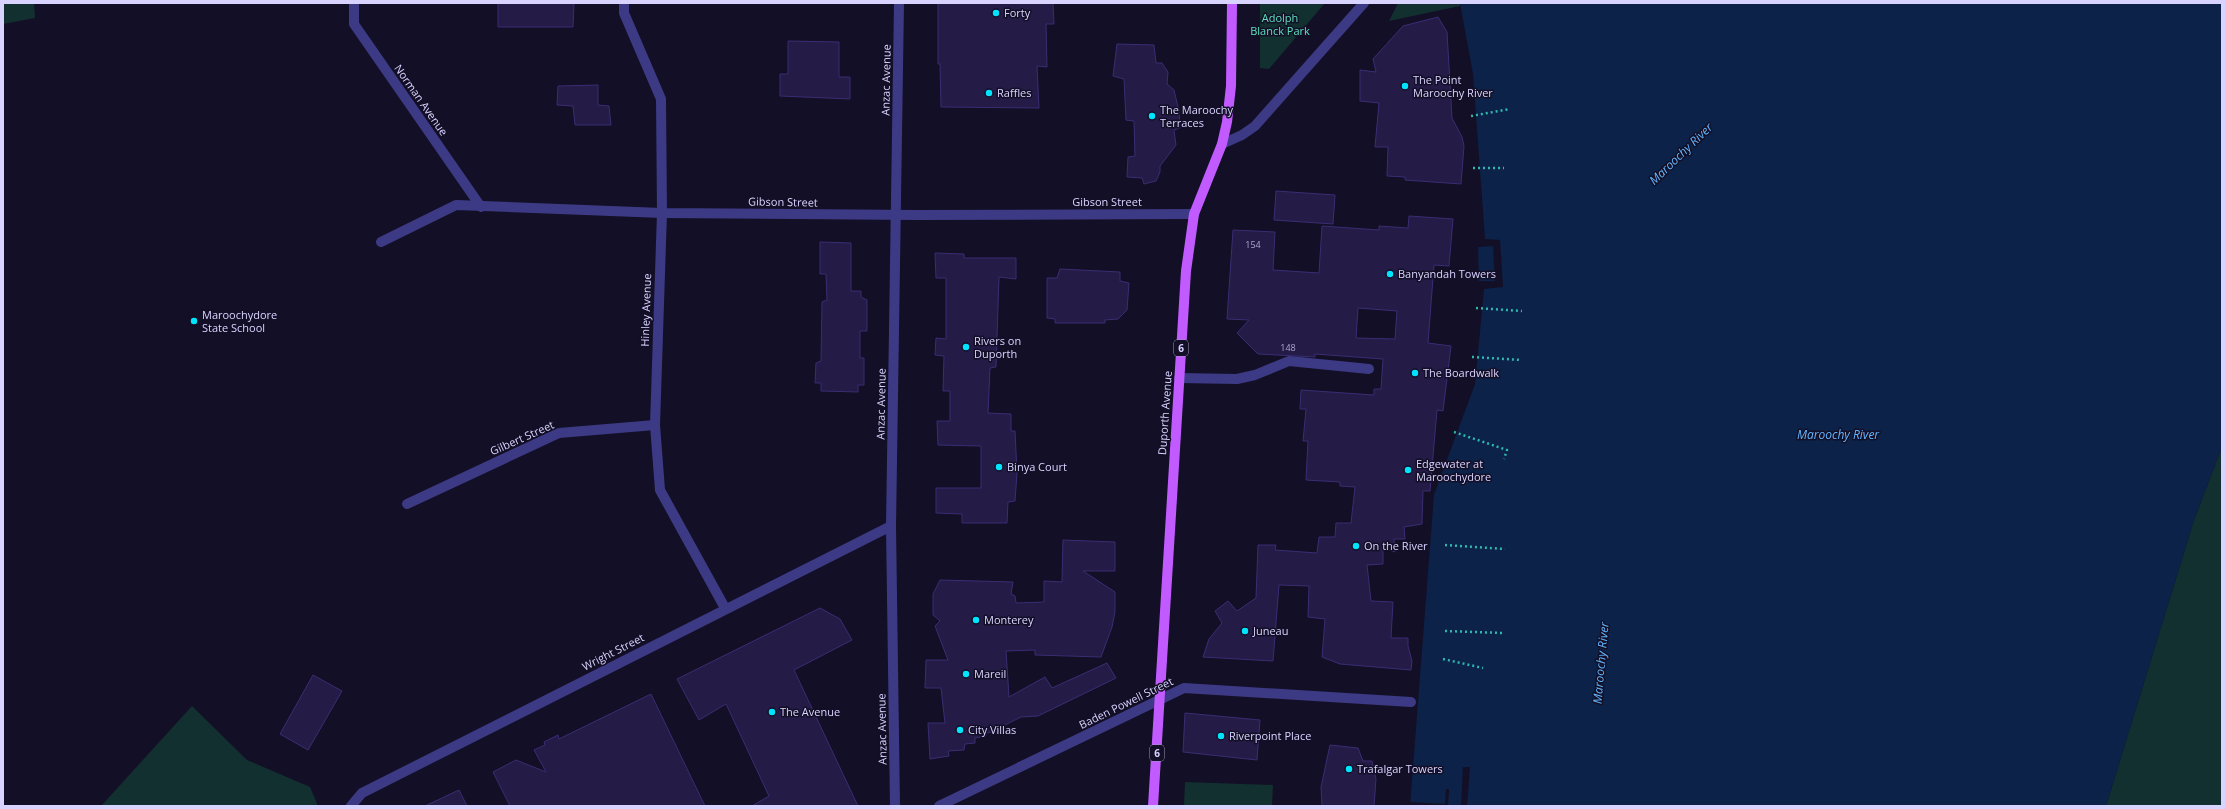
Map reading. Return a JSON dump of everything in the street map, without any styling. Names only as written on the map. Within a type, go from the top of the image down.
[{"type":"main road","name":"Duporth Avenue","points":[[1153,806],[1186,271],[1194,214],[1222,144],[1231,86],[1232,3]]},
{"type":"street","name":"Norman Avenue","points":[[354,3],[354,24],[481,207]]},
{"type":"street","name":"Hinley Avenue","points":[[624,3],[624,13],[661,99],[662,213],[655,425],[660,490],[725,608]]},
{"type":"street","name":"Anzac Avenue","points":[[895,806],[891,526],[899,3]]},
{"type":"street","points":[[1222,144],[1242,135],[1255,126],[1364,3]]},
{"type":"street","name":"Gibson Street","points":[[381,242],[456,205],[662,213],[896,215],[1194,214]]},
{"type":"street","points":[[1179,378],[1237,379],[1255,375],[1289,361],[1369,369]]},
{"type":"street","name":"Gilbert Street","points":[[407,504],[559,433],[655,425]]},
{"type":"street","name":"Wright Street","points":[[351,806],[362,793],[725,608],[891,526]]},
{"type":"street","name":"Baden Powell Street","points":[[939,806],[1184,688],[1411,702]]},
{"type":"path","points":[[1471,116],[1510,109]]},
{"type":"path","points":[[1473,168],[1504,168]]},
{"type":"path","points":[[1476,308],[1522,311]]},
{"type":"path","points":[[1472,357],[1522,360]]},
{"type":"path","points":[[1454,432],[1507,450],[1504,459]]},
{"type":"path","points":[[1445,545],[1505,549]]},
{"type":"path","points":[[1445,631],[1503,633]]},
{"type":"path","points":[[1442,659],[1483,668]]},
{"type":"green space","points":[[3,3],[34,3],[35,18],[3,24]]},
{"type":"green space","name":"Adolph Blanck Park","points":[[1260,3],[1325,3],[1269,69],[1260,68]]},
{"type":"green space","points":[[1398,3],[1460,3],[1460,6],[1389,21]]},
{"type":"green space","points":[[2222,447],[2222,806],[2106,806],[2194,520]]},
{"type":"green space","points":[[192,706],[247,760],[310,787],[318,806],[101,806]]},
{"type":"green space","points":[[1185,782],[1273,785],[1272,806],[1184,806]]},
{"type":"water","name":"Maroochy River","points":[[1460,3],[2222,3],[2222,447],[2194,520],[2106,806],[1410,806],[1434,495],[1475,384],[1484,289],[1503,287],[1500,240],[1485,239],[1473,74]]},
{"type":"water","points":[[1493,246],[1495,281],[1479,281],[1478,247]]},
{"type":"pier","points":[[1463,767],[1470,767],[1467,806],[1408,806],[1409,802],[1445,804],[1446,789],[1449,789],[1448,805],[1461,805]]},
{"type":"building","points":[[498,3],[574,3],[573,27],[498,27]]},
{"type":"building","points":[[938,3],[1053,3],[1054,24],[1046,24],[1047,67],[1037,66],[1039,108],[941,107],[940,64],[938,64]]},
{"type":"building","name":"The Point Maroochy River","points":[[1438,17],[1447,32],[1452,118],[1462,137],[1464,146],[1461,184],[1405,180],[1405,177],[1387,176],[1388,147],[1375,147],[1379,103],[1360,101],[1360,70],[1376,72],[1373,59],[1403,26]]},
{"type":"building","points":[[788,41],[839,42],[839,77],[850,77],[850,99],[780,96],[780,74],[788,74]]},
{"type":"building","name":"The Maroochy Terraces","points":[[1117,44],[1154,45],[1156,63],[1162,63],[1168,72],[1167,84],[1174,90],[1179,111],[1180,128],[1174,130],[1176,145],[1160,166],[1160,172],[1156,181],[1144,184],[1142,178],[1127,177],[1128,157],[1135,156],[1134,121],[1126,120],[1124,79],[1113,76]]},
{"type":"building","points":[[598,85],[598,105],[609,106],[611,125],[575,125],[573,106],[557,105],[558,86]]},
{"type":"building","points":[[1276,191],[1335,195],[1333,224],[1274,220]]},
{"type":"building","points":[[1409,216],[1453,219],[1449,266],[1434,265],[1428,343],[1451,346],[1443,411],[1437,410],[1430,491],[1423,491],[1422,524],[1404,527],[1405,539],[1394,539],[1395,552],[1383,548],[1383,564],[1367,565],[1371,601],[1393,602],[1391,638],[1408,638],[1408,646],[1412,661],[1411,670],[1340,664],[1322,657],[1325,619],[1308,617],[1309,586],[1279,585],[1273,661],[1203,657],[1209,639],[1222,623],[1215,611],[1228,601],[1237,611],[1256,598],[1258,545],[1276,545],[1275,550],[1317,553],[1319,537],[1335,537],[1336,523],[1351,523],[1355,487],[1340,486],[1340,482],[1306,480],[1308,441],[1303,441],[1306,409],[1300,409],[1301,390],[1374,395],[1374,389],[1381,389],[1383,359],[1315,354],[1315,357],[1258,354],[1237,333],[1249,320],[1227,319],[1233,230],[1275,232],[1273,270],[1319,273],[1322,226],[1379,230],[1379,226],[1408,228]],"holes":[[[1358,308],[1397,311],[1395,339],[1356,338]]]},
{"type":"building","points":[[820,242],[851,243],[851,291],[861,291],[861,297],[867,300],[867,331],[860,331],[860,358],[864,358],[864,385],[858,385],[858,392],[821,391],[821,383],[815,383],[816,363],[821,361],[822,302],[827,300],[826,274],[820,274]]},
{"type":"building","points":[[935,253],[964,254],[964,258],[1016,258],[1016,279],[999,277],[996,367],[990,368],[988,413],[1011,414],[1011,431],[1015,431],[1017,473],[1015,501],[1008,502],[1007,523],[962,523],[962,514],[936,513],[936,488],[981,488],[981,446],[938,445],[937,421],[950,421],[950,391],[943,391],[944,356],[935,355],[936,338],[946,339],[946,278],[936,278]]},
{"type":"building","name":"Rivers on Duporth","points":[[1060,269],[1120,272],[1120,281],[1129,283],[1127,310],[1118,319],[1105,320],[1105,323],[1055,323],[1055,319],[1047,318],[1047,278],[1057,278]]},
{"type":"building","points":[[1063,540],[1115,542],[1115,571],[1083,571],[1115,592],[1115,612],[1112,627],[1101,657],[1035,655],[1035,650],[1006,651],[1009,697],[1045,677],[1052,688],[1107,663],[1116,678],[1038,716],[1021,717],[986,733],[986,736],[975,738],[975,743],[965,744],[964,750],[948,751],[949,756],[930,759],[928,723],[945,723],[941,688],[925,688],[926,660],[948,660],[935,626],[940,621],[933,615],[933,594],[940,580],[1013,582],[1011,594],[1015,596],[1016,603],[1044,602],[1044,581],[1062,582]]},
{"type":"building","name":"The Avenue","points":[[820,608],[840,619],[852,640],[794,670],[858,806],[752,806],[769,796],[726,704],[699,720],[677,679]]},
{"type":"building","points":[[313,675],[342,691],[308,750],[280,734]]},
{"type":"building","points":[[651,694],[705,806],[510,806],[493,772],[516,760],[546,772],[534,750],[545,745],[544,742],[558,735],[559,739]]},
{"type":"building","name":"Riverpoint Place","points":[[1185,713],[1260,720],[1257,760],[1183,752]]},
{"type":"building","name":"Trafalgar Towers","points":[[1330,745],[1358,748],[1363,761],[1372,761],[1376,779],[1374,806],[1322,806],[1321,787]]},
{"type":"building","points":[[459,790],[467,806],[425,806]]},
{"type":"place","name":"Forty","points":[[996,13]]},
{"type":"place","name":"The Point Maroochy River","points":[[1405,86]]},
{"type":"place","name":"Raffles","points":[[989,93]]},
{"type":"place","name":"The Maroochy Terraces","points":[[1152,116]]},
{"type":"place","name":"Banyandah Towers","points":[[1390,274]]},
{"type":"place","name":"Maroochydore State School","points":[[194,321]]},
{"type":"place","name":"Rivers on Duporth","points":[[966,347]]},
{"type":"place","name":"The Boardwalk","points":[[1415,373]]},
{"type":"place","name":"Binya Court","points":[[999,467]]},
{"type":"place","name":"Edgewater at Maroochydore","points":[[1408,470]]},
{"type":"place","name":"On the River","points":[[1356,546]]},
{"type":"place","name":"Monterey","points":[[976,620]]},
{"type":"place","name":"Juneau","points":[[1245,631]]},
{"type":"place","name":"Mareil","points":[[966,674]]},
{"type":"place","name":"The Avenue","points":[[772,712]]},
{"type":"place","name":"City Villas","points":[[960,730]]},
{"type":"place","name":"Riverpoint Place","points":[[1221,736]]},
{"type":"place","name":"Trafalgar Towers","points":[[1349,769]]}]
